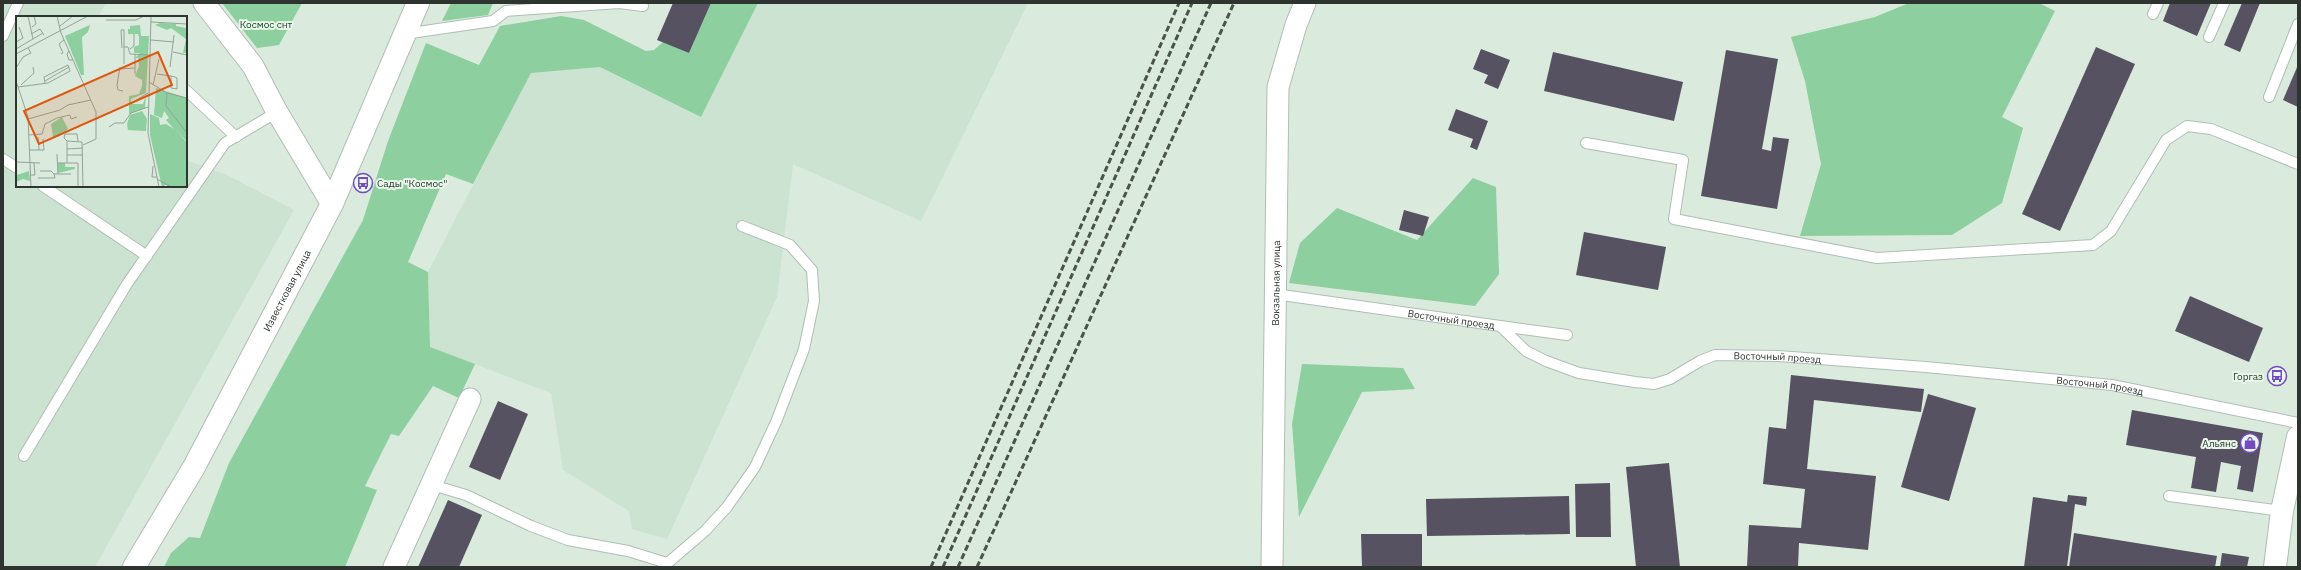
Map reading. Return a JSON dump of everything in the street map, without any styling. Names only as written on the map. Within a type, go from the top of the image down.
[{"type":"main road","name":"Известковая улица","points":[[134,567],[194,467],[332,204],[418,3]]},
{"type":"main road","points":[[2275,567],[2282,511],[2298,436]]},
{"type":"street","points":[[204,3],[253,66],[276,112],[332,204]]},
{"type":"street","name":"Вокзальная улица","points":[[1272,567],[1278,87],[1296,25],[1305,3]]},
{"type":"street","points":[[394,567],[470,399]]},
{"type":"lane","points":[[3,36],[18,3]]},
{"type":"lane","points":[[404,34],[493,22],[506,11],[619,3],[643,6]]},
{"type":"lane","points":[[2153,14],[2158,3]]},
{"type":"lane","points":[[2209,38],[2224,3]]},
{"type":"lane","points":[[2268,97],[2298,24]]},
{"type":"lane","points":[[187,91],[236,137]]},
{"type":"lane","points":[[24,456],[127,284],[225,143],[276,112]]},
{"type":"lane","points":[[1586,143],[1683,160],[1674,219],[1877,258],[2092,245],[2111,231],[2166,140],[2187,126],[2211,129],[2298,164]]},
{"type":"lane","points":[[3,159],[16,167]]},
{"type":"lane","points":[[44,187],[147,256]]},
{"type":"lane","points":[[432,485],[466,495],[531,526],[568,540],[628,552],[665,565],[709,526],[726,507],[755,467],[776,422],[804,349],[814,301],[812,270],[790,245],[742,226]]},
{"type":"lane","name":"Восточный проезд","points":[[1275,294],[1500,326],[1526,351],[1546,361],[1579,373],[1654,384],[1670,379],[1700,361],[1715,355],[1778,356],[1926,367],[2112,385],[2298,423]]},
{"type":"lane","points":[[1500,326],[1567,335]]},
{"type":"lane","points":[[2169,496],[2282,511]]},
{"type":"shaded area","points":[[3,3],[106,3],[99,16],[16,16],[16,187],[187,187],[187,160],[227,175],[294,210],[95,567],[3,567]]},
{"type":"shaded area","points":[[758,3],[1028,3],[921,221],[793,164],[777,297],[667,539],[632,529],[629,511],[563,470],[551,393],[430,347],[428,272],[531,73],[600,67],[701,117]]},
{"type":"green space","name":"Космос снт","points":[[222,3],[302,3],[279,45],[257,48]]},
{"type":"green space","points":[[451,3],[493,3],[488,15],[442,21]]},
{"type":"green space","points":[[711,3],[758,3],[701,117],[600,67],[531,73],[473,184],[446,174],[408,262],[428,272],[430,347],[475,364],[459,398],[433,386],[399,436],[391,434],[365,486],[377,490],[345,567],[164,567],[171,553],[189,537],[200,538],[229,463],[363,220],[388,141],[426,43],[479,65],[500,26],[561,16],[584,20],[646,51],[654,50],[663,42],[689,53]]},
{"type":"green space","points":[[1909,3],[2039,3],[2055,11],[2002,117],[2023,128],[2002,203],[1952,235],[1800,236],[1821,164],[1805,81],[1791,37],[1875,17]]},
{"type":"green space","points":[[1473,178],[1496,187],[1499,274],[1475,306],[1289,283],[1300,243],[1337,208],[1417,240]]},
{"type":"green space","points":[[1302,364],[1403,368],[1415,389],[1362,392],[1299,517],[1292,424]]},
{"type":"building","points":[[673,3],[711,3],[689,53],[657,40]]},
{"type":"building","points":[[2170,3],[2211,3],[2197,36],[2163,21]]},
{"type":"building","points":[[2242,3],[2260,3],[2240,52],[2224,45]]},
{"type":"building","points":[[2096,47],[2135,64],[2060,231],[2022,214]]},
{"type":"building","points":[[1481,49],[1510,60],[1498,89],[1484,83],[1488,75],[1473,69]]},
{"type":"building","points":[[1726,50],[1778,59],[1762,149],[1771,151],[1773,137],[1789,139],[1777,209],[1701,196]]},
{"type":"building","points":[[1553,52],[1683,82],[1674,121],[1544,91]]},
{"type":"building","points":[[2298,65],[2298,107],[2283,100]]},
{"type":"building","points":[[1456,109],[1488,121],[1477,150],[1470,147],[1473,139],[1448,130]]},
{"type":"building","points":[[1404,210],[1429,217],[1423,236],[1399,230]]},
{"type":"building","points":[[1584,232],[1666,247],[1658,290],[1576,275]]},
{"type":"building","points":[[2190,296],[2263,328],[2249,362],[2175,331]]},
{"type":"building","points":[[1791,375],[1924,389],[1921,412],[1814,400],[1807,469],[1876,476],[1868,550],[1799,543],[1798,567],[1747,567],[1749,525],[1801,528],[1805,489],[1763,484],[1769,427],[1786,429]]},
{"type":"building","points":[[1928,394],[1976,408],[1949,501],[1901,487]]},
{"type":"building","points":[[498,401],[528,414],[500,480],[469,467]]},
{"type":"building","points":[[2132,410],[2263,433],[2253,492],[2237,489],[2241,466],[2221,462],[2216,492],[2191,488],[2196,457],[2126,445]]},
{"type":"building","points":[[1669,463],[1680,567],[1636,567],[1626,467]]},
{"type":"building","points":[[1610,483],[1611,537],[1576,537],[1575,484]]},
{"type":"building","points":[[2068,495],[2087,497],[2086,506],[2075,504],[2067,567],[2024,567],[2033,497],[2067,502]]},
{"type":"building","points":[[1569,496],[1570,534],[1427,536],[1426,499]]},
{"type":"building","points":[[448,500],[482,515],[459,567],[418,567]]},
{"type":"building","points":[[2074,533],[2217,556],[2215,567],[2069,567]]},
{"type":"building","points":[[1361,534],[1422,534],[1422,567],[1362,567]]},
{"type":"building","points":[[2222,553],[2249,557],[2247,567],[2220,567]]},
{"type":"railway","points":[[931,567],[1179,3]]},
{"type":"railway","points":[[943,567],[1192,3]]},
{"type":"railway","points":[[958,567],[1211,3]]},
{"type":"railway","points":[[977,567],[1234,3]]},
{"type":"place","name":"Сады \"Космос\"","points":[[363,183]]},
{"type":"place","name":"Горгаз","points":[[2277,376]]},
{"type":"place","name":"Альянс","points":[[2250,443]]}]
